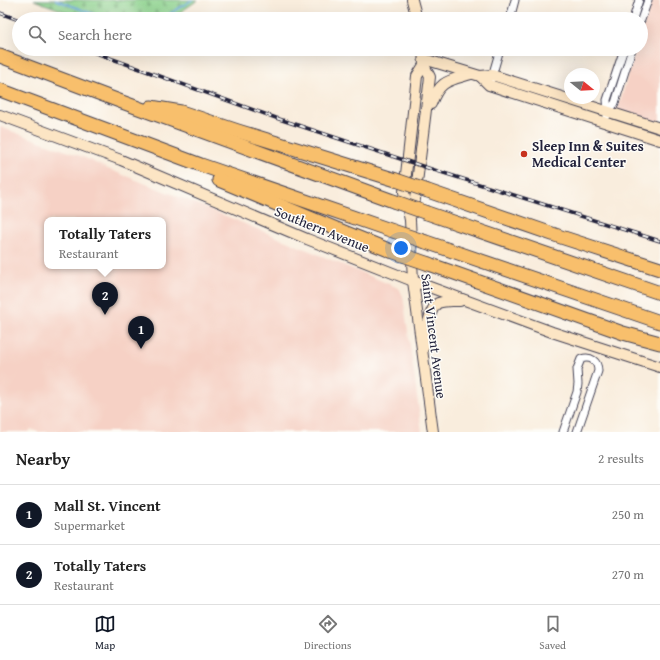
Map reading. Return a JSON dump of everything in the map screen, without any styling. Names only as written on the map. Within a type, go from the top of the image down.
[{"type":"highway","points":[[0,56],[393,201],[658,293]]},
{"type":"highway","points":[[0,90],[201,165],[654,321]]},
{"type":"highway","points":[[122,102],[181,112],[396,180],[561,237],[660,269]]},
{"type":"highway","points":[[91,123],[241,189],[391,251],[623,333],[660,343]]},
{"type":"highway","points":[[623,333],[641,345],[660,352]]},
{"type":"street","points":[[412,0],[415,12]]},
{"type":"street","points":[[512,12],[516,0]]},
{"type":"street","points":[[637,12],[643,3]]},
{"type":"street","points":[[489,85],[498,56]]},
{"type":"street","points":[[605,123],[608,112],[607,100],[622,56]]},
{"type":"street","points":[[608,112],[615,103],[630,56]]},
{"type":"street","points":[[424,58],[476,75],[489,85],[660,140]]},
{"type":"street","name":"Saint Vincent Avenue","points":[[410,220],[416,199],[430,77],[424,58]]},
{"type":"street","name":"Saint Vincent Avenue","points":[[424,58],[417,76],[404,192],[410,220],[413,281],[433,432]]},
{"type":"street","points":[[426,119],[435,94],[441,86],[450,80],[476,75],[492,75],[564,98]]},
{"type":"street","points":[[570,112],[572,104]]},
{"type":"street","points":[[583,104],[660,128]]},
{"type":"street","name":"Southern Avenue","points":[[0,115],[121,160],[307,239],[413,281],[552,332],[660,367]]},
{"type":"street","points":[[423,357],[430,316],[434,306],[445,301],[466,300]]},
{"type":"street","points":[[562,432],[578,388],[577,366],[581,359],[589,358],[596,363],[598,368],[597,375],[577,432]]},
{"type":"shaded area","points":[[652,0],[660,0],[660,124],[617,111],[634,56],[648,56],[648,12]]},
{"type":"shaded area","points":[[0,127],[83,157],[108,169],[202,206],[396,287],[400,290],[403,296],[422,432],[38,432],[31,429],[29,432],[0,432]]},
{"type":"green space","points":[[34,0],[198,0],[180,12],[66,12]]},
{"type":"waterway","points":[[56,0],[88,12]]},
{"type":"waterway","points":[[172,12],[192,0]]},
{"type":"railway","points":[[0,13],[12,17]]},
{"type":"railway","points":[[104,56],[276,118],[431,169],[660,241]]},
{"type":"place","name":"Sleep Inn & Suites Medical Center","points":[[524,154]]},
{"type":"place","name":"Totally Taters","points":[[105,315]]},
{"type":"place","name":"Mall St. Vincent","points":[[141,349]]}]
